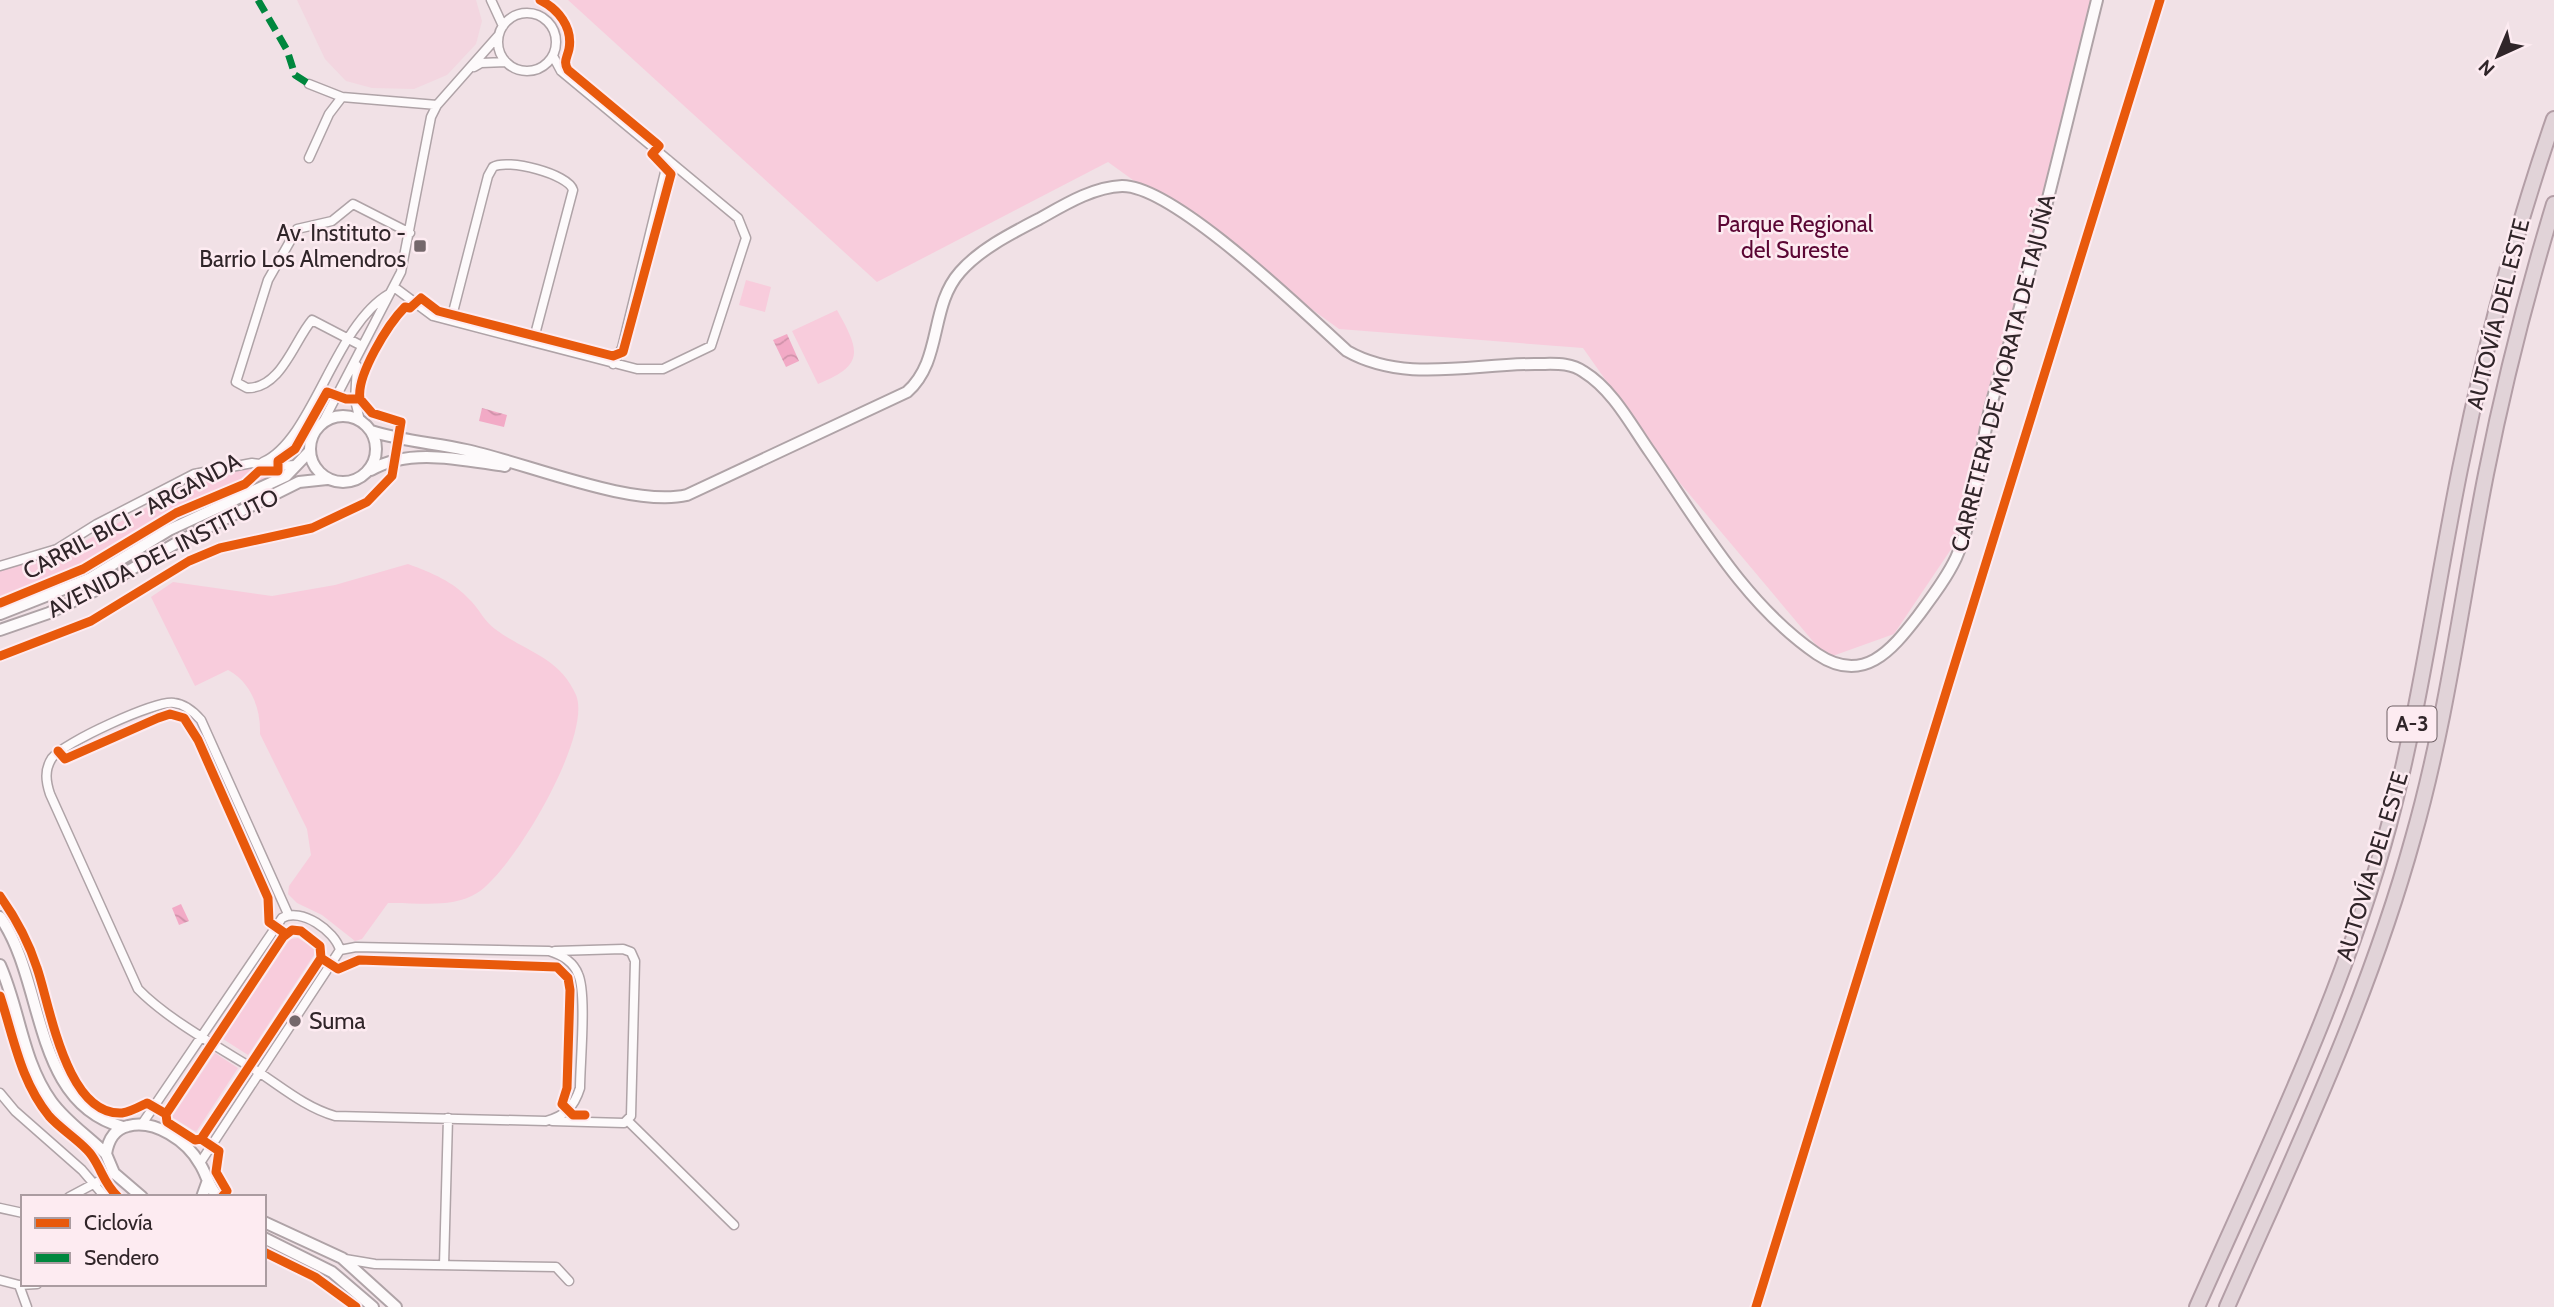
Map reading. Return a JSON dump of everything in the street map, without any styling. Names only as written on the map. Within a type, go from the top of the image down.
[{"type":"highway","name":"AUTOVÍA DEL ESTE","points":[[2197,1307],[2311,1049],[2353,939],[2389,825],[2416,709],[2460,470],[2490,330],[2532,183],[2554,119]]},
{"type":"highway","name":"AUTOVÍA DEL ESTE","points":[[2227,1307],[2335,1063],[2369,977],[2414,836],[2442,713],[2486,473],[2526,295],[2554,204]]},
{"type":"main road","name":"CARRETERA DE MORATA DE TAJUÑA","points":[[371,430],[397,439],[466,450],[650,498],[671,499],[704,489],[895,400],[916,384],[924,373],[946,295],[960,272],[972,260],[1023,227],[1086,195],[1114,187],[1137,187],[1161,199],[1251,264],[1347,351],[1360,359],[1401,369],[1511,363],[1571,364],[1585,372],[1614,401],[1733,571],[1767,612],[1797,639],[1834,663],[1846,666],[1870,663],[1883,656],[1913,623],[1942,583],[1964,540],[1989,411],[2022,302],[2097,0]]},
{"type":"main road","points":[[348,416],[360,421],[371,430],[376,450],[368,471],[346,483],[327,479],[315,468],[309,452],[315,431],[323,422],[335,417],[348,416]]},
{"type":"main road","name":"AVENIDA DEL INSTITUTO","points":[[0,614],[89,579],[169,530],[286,476],[309,452]]},
{"type":"main road","name":"CARRETERA DE MORATA DE TAJUÑA","points":[[368,471],[383,463],[412,457],[466,461],[550,473]]},
{"type":"main road","name":"AVENIDA DEL INSTITUTO","points":[[0,630],[49,613],[96,590],[178,542],[299,482],[327,479]]},
{"type":"main road","points":[[0,917],[21,957],[47,1050],[76,1099],[98,1118],[123,1127],[142,1124],[177,1140],[200,1163],[207,1182],[217,1195]]},
{"type":"main road","points":[[0,965],[10,990],[30,1063],[39,1080],[69,1122],[106,1154],[114,1173],[140,1195]]},
{"type":"main road","points":[[106,1154],[108,1143],[123,1127]]},
{"type":"main road","points":[[203,1195],[207,1182]]},
{"type":"main road","points":[[266,1223],[342,1258],[396,1307]]},
{"type":"main road","points":[[266,1239],[332,1272],[373,1307]]},
{"type":"street","points":[[491,0],[503,26]]},
{"type":"street","points":[[323,422],[393,290],[410,233],[431,117],[437,105],[498,36],[503,26],[518,14],[536,15],[545,20],[555,37],[553,56],[547,64],[531,71],[514,68],[500,53],[498,36]]},
{"type":"street","points":[[393,290],[433,316],[649,372],[663,369],[711,346],[746,238],[738,218],[561,71],[553,56]]},
{"type":"street","points":[[462,74],[481,63],[506,62]]},
{"type":"street","points":[[309,84],[342,97],[437,105]]},
{"type":"street","points":[[309,158],[329,114],[342,97]]},
{"type":"street","points":[[613,364],[622,348],[668,160]]},
{"type":"street","points":[[451,320],[488,176],[493,167],[508,162],[564,178],[573,190],[533,342]]},
{"type":"street","points":[[362,346],[312,320],[293,351],[265,385],[247,388],[236,382],[268,280],[297,229],[332,221],[353,204],[410,233]]},
{"type":"street","name":"AVENIDA DEL INSTITUTO","points":[[0,566],[57,550],[97,524],[194,474],[263,462],[285,448],[349,339],[375,302],[393,290]]},
{"type":"street","points":[[360,421],[355,400],[355,376],[362,346]]},
{"type":"street","name":"AVENIDA DEL INSTITUTO","points":[[263,462],[278,466],[296,465]]},
{"type":"street","points":[[288,914],[201,720],[194,712],[174,703],[152,707],[67,745],[51,760],[46,782],[50,794],[138,989],[203,1036],[317,1111],[335,1116],[618,1124],[628,1121],[631,1116],[635,961],[631,952],[623,949],[340,950]]},
{"type":"street","points":[[200,1163],[340,950],[338,942],[317,925],[304,917],[288,914]]},
{"type":"street","points":[[142,1124],[275,927],[288,914]]},
{"type":"street","points":[[546,1121],[568,1111],[580,1088],[581,982],[571,962],[549,951]]},
{"type":"street","points":[[0,1093],[15,1111],[103,1195]]},
{"type":"street","points":[[444,1265],[448,1118]]},
{"type":"street","points":[[628,1121],[734,1225]]},
{"type":"street","points":[[73,1195],[114,1173]]},
{"type":"street","points":[[0,1208],[21,1213]]},
{"type":"street","points":[[342,1258],[376,1264],[556,1267],[569,1281]]},
{"type":"street","points":[[0,1280],[19,1285],[27,1307]]},
{"type":"shaded area","points":[[297,0],[476,0],[482,21],[476,44],[447,75],[414,89],[372,88],[346,81],[325,59]]},
{"type":"green space","name":"Parque Regional del Sureste","points":[[568,0],[2098,0],[1968,524],[1894,634],[1827,658],[1669,470],[1583,348],[1339,329],[1108,162],[877,282]]},
{"type":"green space","points":[[746,280],[771,287],[765,312],[739,305]]},
{"type":"green space","points":[[837,310],[850,336],[854,355],[844,370],[818,384],[792,331]]},
{"type":"green space","points":[[259,466],[285,469],[172,522],[63,586],[0,609],[0,570],[65,552],[200,478]]},
{"type":"green space","points":[[408,564],[434,574],[457,588],[495,629],[551,663],[569,682],[576,695],[578,714],[573,740],[546,801],[529,831],[492,880],[477,893],[456,901],[433,904],[388,903],[362,939],[355,941],[322,915],[297,903],[288,894],[289,886],[311,855],[307,829],[260,734],[259,715],[253,697],[243,682],[228,670],[195,686],[151,597],[173,582],[272,596],[335,585]]},
{"type":"green space","points":[[298,938],[314,948],[314,955],[248,1055],[223,1039],[290,939]]},
{"type":"green space","points":[[215,1053],[238,1068],[196,1132],[172,1117]]},
{"type":"water","points":[[787,334],[799,361],[786,367],[773,340]]},
{"type":"water","points":[[482,408],[507,415],[504,427],[479,421]]},
{"type":"water","points":[[181,904],[189,921],[179,925],[172,908]]},
{"type":"marked path","points":[[258,0],[287,50],[295,75],[309,84]]},
{"type":"cycle path","points":[[360,399],[363,377],[382,338],[405,307],[410,308],[421,298],[438,311],[613,356],[623,352],[671,174],[652,154],[659,146],[568,70],[566,62],[569,33],[553,8],[540,0]]},
{"type":"cycle path","points":[[1756,1307],[2160,0]]},
{"type":"cycle path","name":"CARRIL BICI - ARGANDA","points":[[0,603],[83,569],[176,513],[245,484],[259,471],[278,471],[278,461],[295,449],[327,392],[346,399],[360,399],[372,413],[401,422],[392,476],[367,502],[312,528],[220,548],[189,561],[91,621],[0,656]]},
{"type":"cycle path","points":[[58,751],[65,759],[158,718],[170,714],[184,718],[198,740],[268,898],[269,922],[286,934]]},
{"type":"cycle path","points":[[0,896],[30,949],[63,1056],[87,1097],[103,1109],[122,1113],[147,1103],[166,1114],[167,1122],[219,1151],[216,1172],[227,1191],[224,1195]]},
{"type":"cycle path","points":[[166,1114],[283,937],[292,930],[301,931],[320,946],[321,958],[201,1139]]},
{"type":"cycle path","points":[[321,958],[338,969],[359,960],[557,967],[568,978],[570,990],[567,1088],[562,1104],[573,1115],[585,1115]]},
{"type":"cycle path","points":[[0,996],[24,1073],[39,1102],[54,1121],[89,1151],[116,1195]]},
{"type":"cycle path","points":[[266,1253],[315,1277],[356,1307]]},
{"type":"place","name":"Av. Instituto - Barrio Los Almendros","points":[[420,246]]},
{"type":"place","name":"Suma","points":[[295,1021]]}]
